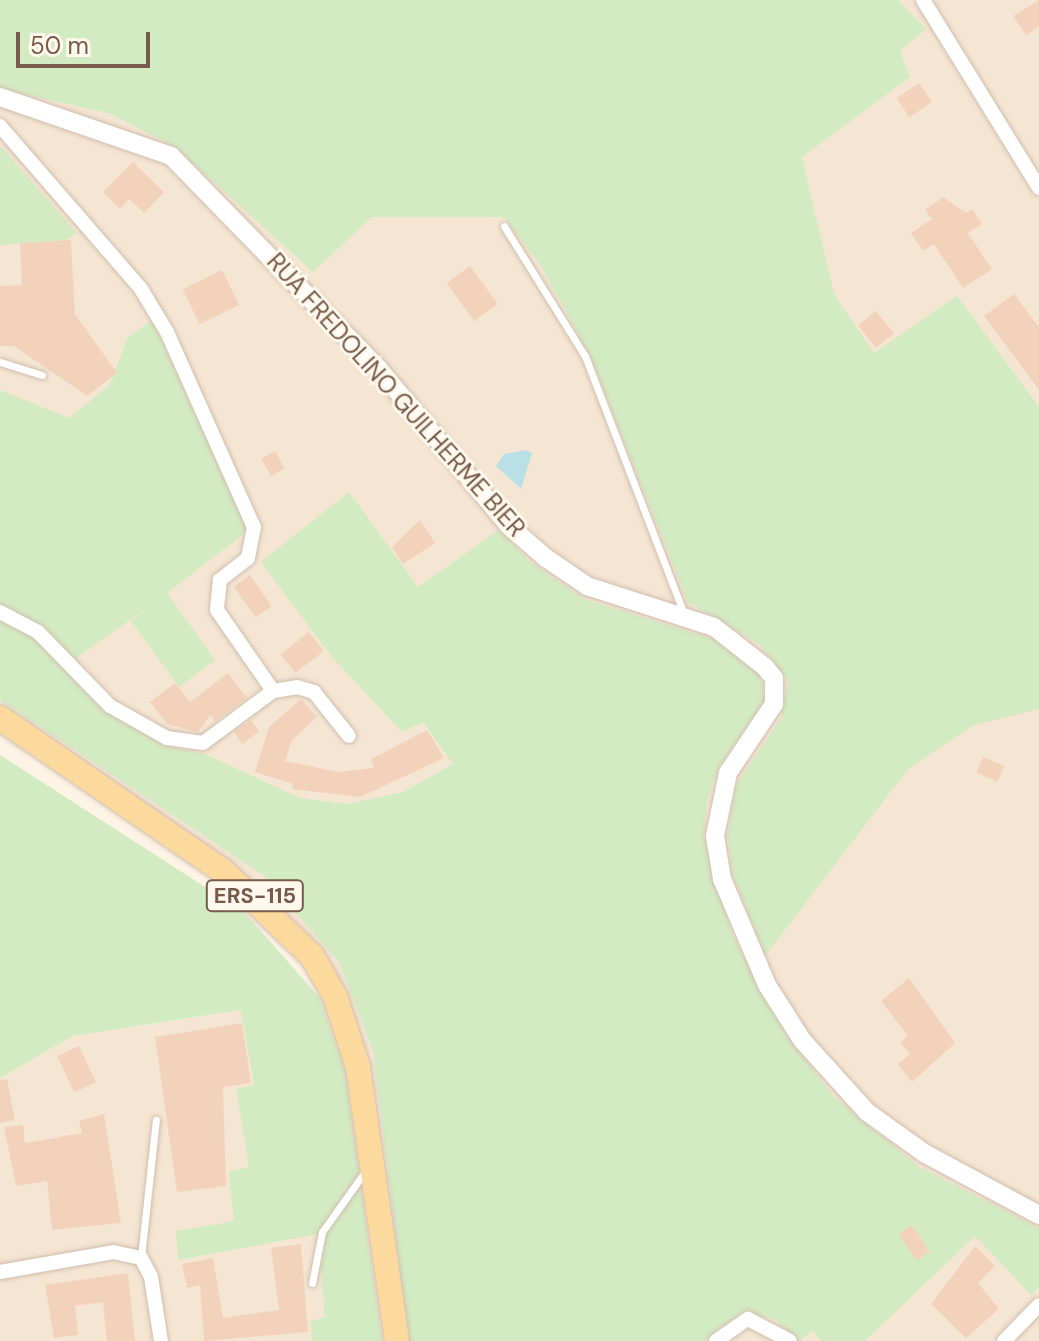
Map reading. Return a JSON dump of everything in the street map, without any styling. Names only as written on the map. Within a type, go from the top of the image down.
[{"type":"main road","name":"ERS-115","points":[[0,718],[223,871],[300,939],[344,1017],[375,1159],[397,1341]]},
{"type":"street","points":[[923,0],[1039,188]]},
{"type":"street","name":"RUA FREDOLINO GUILHERME BIER","points":[[0,97],[171,156],[378,368],[509,526],[587,586],[685,616],[733,639],[774,678],[774,704],[724,782],[715,836],[726,891],[767,985],[811,1052],[867,1112],[924,1153],[1039,1215]]},
{"type":"street","points":[[0,126],[141,289],[167,332],[254,527],[248,558],[220,580],[217,610],[273,691]]},
{"type":"street","points":[[0,612],[38,632],[110,706],[167,738],[203,743],[273,691],[307,687],[349,736]]},
{"type":"street","points":[[0,1272],[113,1252],[141,1258],[151,1277],[161,1341]]},
{"type":"street","points":[[1004,1341],[1039,1305]]},
{"type":"street","points":[[716,1341],[748,1319],[790,1341]]},
{"type":"lane","points":[[504,226],[585,356],[685,616]]},
{"type":"lane","points":[[0,362],[42,375]]},
{"type":"lane","points":[[141,1258],[156,1120]]},
{"type":"lane","points":[[312,1283],[322,1232],[375,1159]]},
{"type":"shaded area","points":[[0,0],[1039,0],[1039,1341],[0,1341],[0,1078],[73,1036],[334,996],[300,939],[0,718]]},
{"type":"green space","points":[[0,0],[898,0],[926,29],[900,51],[910,77],[802,157],[834,294],[874,353],[957,296],[1039,407],[1039,709],[974,725],[908,769],[765,956],[732,872],[728,835],[736,785],[781,719],[788,681],[760,645],[688,602],[590,355],[541,266],[504,217],[372,217],[313,272],[174,146],[108,113],[0,89]]},
{"type":"green space","points":[[0,146],[77,233],[64,241],[0,245]]},
{"type":"green space","points":[[152,320],[250,529],[167,593],[215,660],[179,687],[131,621],[154,603],[72,661],[37,624],[0,606],[0,390],[69,418],[110,385],[127,338]]},
{"type":"green space","points":[[349,492],[418,587],[500,529],[529,561],[586,600],[717,640],[759,673],[765,700],[718,768],[707,802],[704,839],[732,934],[787,1036],[834,1097],[921,1168],[1039,1228],[1039,1287],[1031,1295],[975,1236],[865,1341],[822,1341],[812,1331],[799,1341],[774,1319],[743,1311],[705,1341],[409,1341],[373,1051],[339,962],[263,875],[0,700],[0,618],[35,636],[105,711],[165,746],[205,754],[300,798],[347,804],[403,792],[453,764],[423,722],[402,732],[331,656],[261,562]]},
{"type":"green space","points":[[0,755],[244,912],[319,997],[345,1072],[382,1341],[312,1341],[311,1321],[325,1317],[318,1234],[178,1260],[176,1231],[234,1221],[229,1172],[249,1167],[236,1089],[254,1085],[241,1010],[73,1036],[0,1078]]},
{"type":"water","points":[[526,450],[532,453],[521,489],[496,466],[504,454]]},
{"type":"building","points":[[1039,0],[1039,26],[1026,35],[1013,16]]},
{"type":"building","points":[[919,83],[932,102],[909,117],[897,98]]},
{"type":"building","points":[[133,162],[164,192],[144,213],[129,199],[120,209],[103,192]]},
{"type":"building","points":[[943,197],[966,213],[972,209],[982,224],[968,233],[992,269],[963,288],[934,244],[923,251],[911,233],[932,219],[925,210]]},
{"type":"building","points":[[71,240],[75,314],[117,373],[87,396],[14,346],[0,346],[0,286],[22,285],[20,243]]},
{"type":"building","points":[[470,266],[498,304],[474,321],[447,283]]},
{"type":"building","points":[[222,270],[239,305],[200,324],[182,289]]},
{"type":"building","points":[[1014,294],[1039,327],[1039,390],[984,316]]},
{"type":"building","points":[[876,311],[894,334],[876,348],[858,325]]},
{"type":"building","points":[[275,451],[285,468],[271,476],[261,459]]},
{"type":"building","points":[[420,520],[435,543],[403,564],[392,547]]},
{"type":"building","points":[[250,575],[272,606],[255,618],[234,586]]},
{"type":"building","points":[[309,632],[324,651],[295,673],[281,654]]},
{"type":"building","points":[[228,673],[247,698],[215,721],[210,715],[198,732],[167,724],[150,702],[175,683],[190,702]]},
{"type":"building","points":[[301,699],[317,717],[292,740],[285,761],[338,772],[374,768],[371,759],[427,730],[444,758],[360,797],[292,789],[293,784],[255,772],[269,727]]},
{"type":"building","points":[[251,720],[259,731],[242,744],[234,732]]},
{"type":"building","points":[[983,757],[1004,766],[998,782],[976,773]]},
{"type":"building","points":[[909,978],[955,1043],[912,1082],[898,1064],[910,1054],[900,1042],[908,1036],[881,1001]]},
{"type":"building","points":[[242,1023],[251,1083],[223,1087],[226,1186],[177,1192],[155,1037]]},
{"type":"building","points":[[79,1046],[96,1082],[74,1092],[57,1056]]},
{"type":"building","points":[[7,1079],[15,1120],[0,1123],[0,1080]]},
{"type":"building","points":[[104,1114],[121,1223],[52,1230],[47,1181],[16,1186],[4,1127],[23,1125],[25,1143],[82,1133],[79,1121]]},
{"type":"building","points":[[912,1225],[930,1252],[917,1260],[899,1234]]},
{"type":"building","points":[[301,1244],[308,1332],[204,1341],[200,1285],[187,1288],[182,1264],[213,1258],[223,1318],[279,1310],[271,1248]]},
{"type":"building","points":[[975,1246],[995,1266],[978,1283],[999,1309],[966,1338],[931,1304]]},
{"type":"building","points":[[128,1273],[135,1341],[107,1341],[103,1302],[75,1306],[78,1335],[54,1338],[45,1285]]}]
